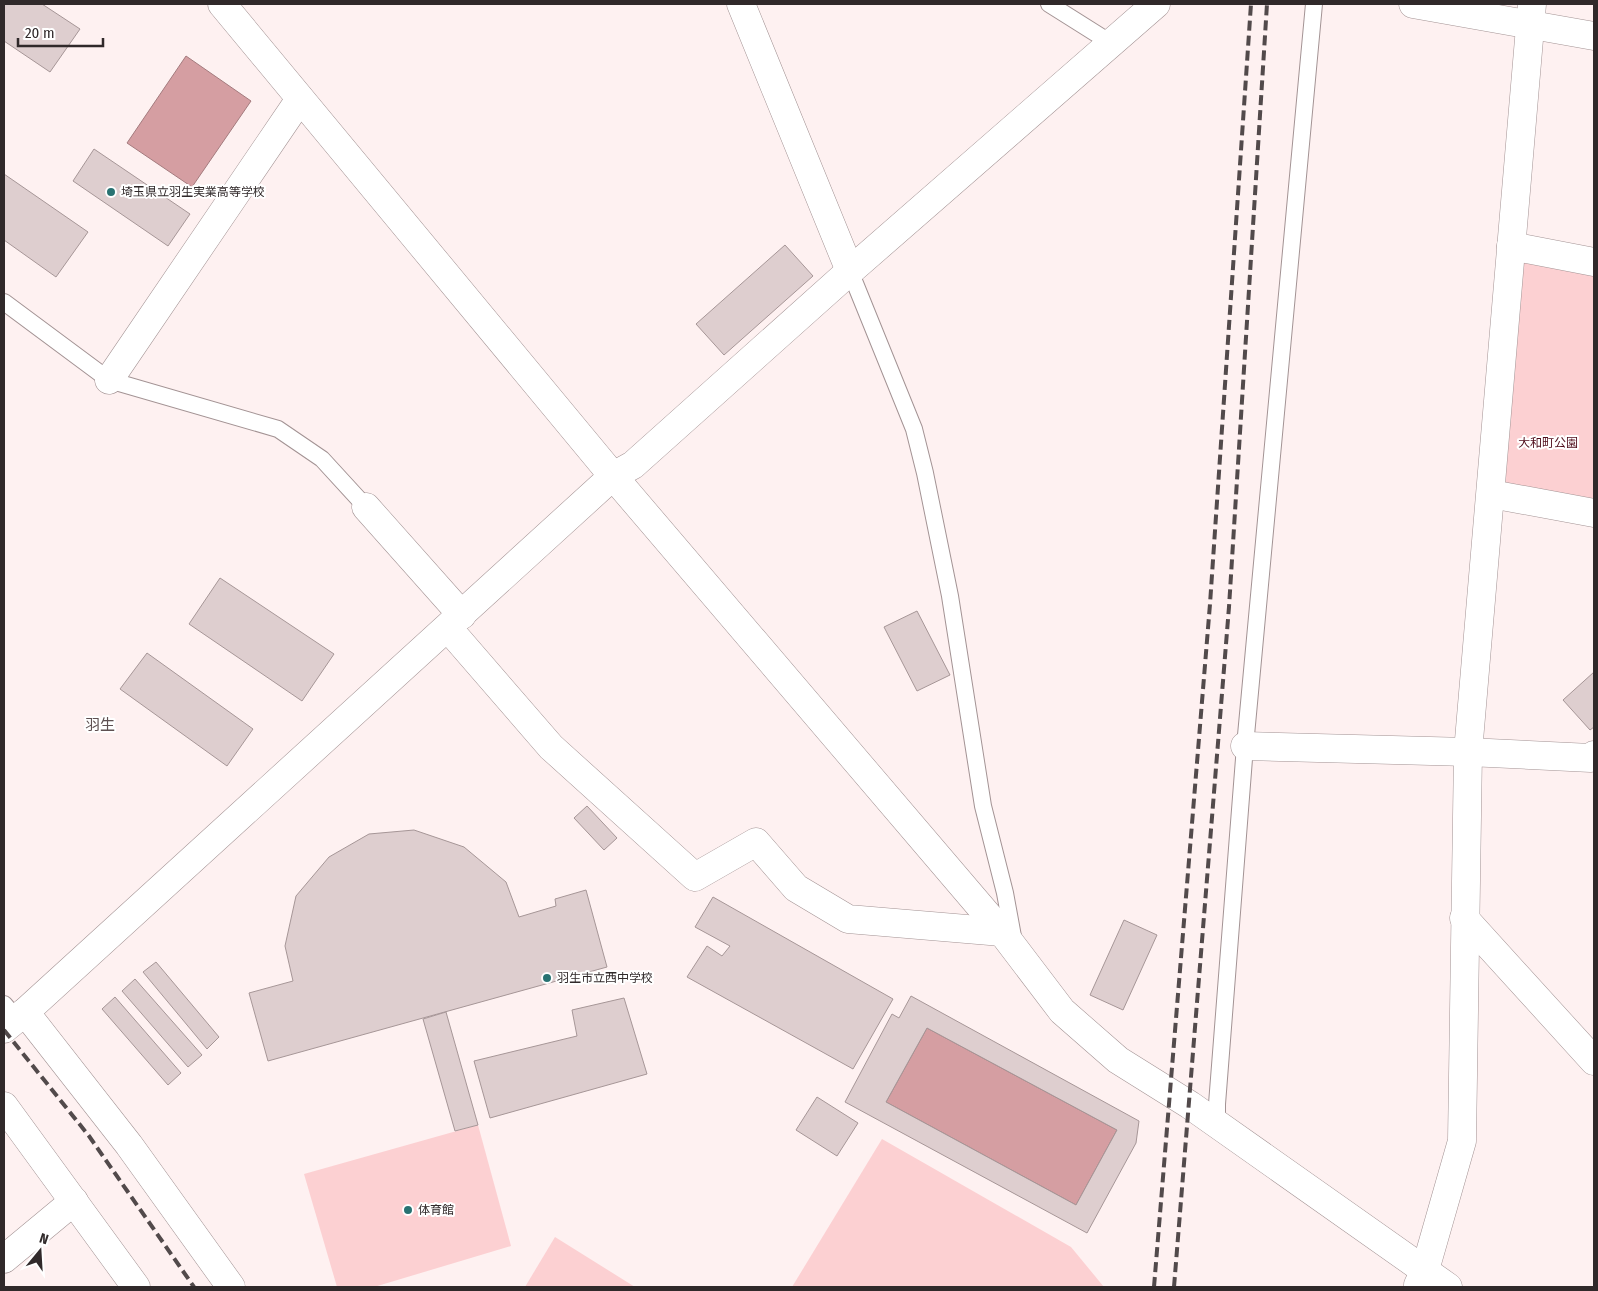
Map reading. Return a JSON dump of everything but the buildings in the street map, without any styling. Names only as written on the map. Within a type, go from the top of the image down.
[{"type":"street","points":[[222,4],[612,476],[1008,940],[1069,1017],[1118,1060],[1217,1124],[1421,1279],[1448,1287]]},
{"type":"street","points":[[741,4],[850,271]]},
{"type":"street","points":[[231,1287],[129,1145],[12,1016],[455,622],[612,476],[633,465],[850,271],[1156,4]]},
{"type":"street","points":[[1413,4],[1531,14],[1594,36]]},
{"type":"street","points":[[1421,1279],[1462,1141],[1468,752],[1531,14]]},
{"type":"street","points":[[108,380],[300,99]]},
{"type":"street","points":[[1511,246],[1594,262]]},
{"type":"street","points":[[1491,494],[1594,513]]},
{"type":"street","points":[[366,507],[551,747],[695,877],[756,842],[796,888],[848,919],[1008,940]]},
{"type":"street","points":[[1245,746],[1468,752],[1593,759]]},
{"type":"street","points":[[1464,918],[1594,1062]]},
{"type":"street","points":[[4,1106],[136,1287]]},
{"type":"street","points":[[4,1259],[74,1202]]},
{"type":"lane","points":[[1049,4],[1111,43]]},
{"type":"lane","points":[[1217,1124],[1245,746],[1314,4]]},
{"type":"lane","points":[[850,271],[914,429],[925,474],[950,596],[983,806],[1005,893],[1008,940]]},
{"type":"lane","points":[[4,302],[108,380],[278,429],[322,459],[366,507]]},
{"type":"green space","name":"大和町公園","points":[[1517,255],[1594,270],[1594,503],[1499,486]]},
{"type":"green space","name":"体育館","points":[[478,1125],[511,1246],[374,1287],[337,1287],[304,1174]]},
{"type":"green space","points":[[882,1139],[1071,1247],[1104,1287],[792,1287]]},
{"type":"green space","points":[[555,1237],[635,1287],[525,1287]]},
{"type":"shaded area","points":[[186,56],[251,101],[192,187],[127,143]]},
{"type":"shaded area","points":[[927,1028],[1117,1130],[1076,1205],[886,1102]]},
{"type":"railway","points":[[1154,1287],[1210,604],[1251,4]]},
{"type":"railway","points":[[1174,1287],[1229,607],[1267,4]]},
{"type":"railway","points":[[4,1030],[89,1136],[194,1287]]},
{"type":"place","name":"埼玉県立羽生実業高等学校","points":[[111,192]]},
{"type":"place","name":"羽生市立西中学校","points":[[547,978]]},
{"type":"place","name":"体育館","points":[[408,1210]]},
{"type":"district","name":"羽生","points":[[100,725]]}]
